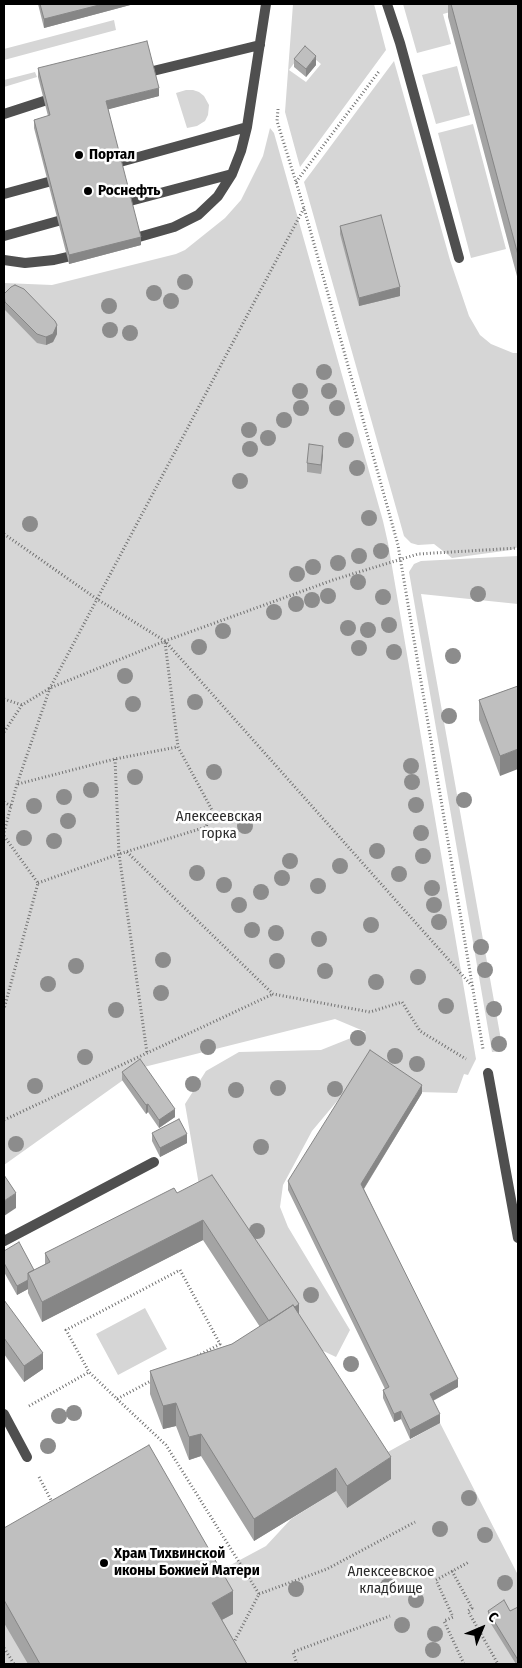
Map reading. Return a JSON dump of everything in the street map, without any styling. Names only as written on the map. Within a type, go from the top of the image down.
[{"type":"lane","points":[[139,237],[174,227],[198,215],[218,196],[232,174],[248,127],[266,4]]},
{"type":"lane","points":[[387,4],[400,43],[459,258]]},
{"type":"lane","points":[[153,71],[260,45]]},
{"type":"lane","points":[[4,114],[44,101]]},
{"type":"lane","points":[[120,162],[248,127]]},
{"type":"lane","points":[[130,202],[232,174]]},
{"type":"lane","points":[[4,194],[48,182]]},
{"type":"lane","points":[[4,236],[58,221]]},
{"type":"lane","points":[[4,260],[12,262],[40,262],[67,257]]},
{"type":"lane","points":[[488,1073],[518,1238]]},
{"type":"lane","points":[[4,1241],[154,1162]]},
{"type":"lane","points":[[5,1416],[27,1457]]},
{"type":"path","points":[[296,182],[400,43]]},
{"type":"path","points":[[277,121],[304,208],[398,545],[488,1073]]},
{"type":"path","points":[[4,832],[17,784],[50,688],[304,208]]},
{"type":"path","points":[[4,534],[97,599],[165,642],[473,987]]},
{"type":"path","points":[[4,732],[22,705],[50,688],[165,642],[333,580],[418,554],[518,548]]},
{"type":"path","points":[[38,883],[119,854],[206,827],[212,810],[178,747],[165,642]]},
{"type":"path","points":[[4,699],[22,705]]},
{"type":"path","points":[[17,784],[115,759],[178,747]]},
{"type":"path","points":[[115,759],[119,854],[148,1053]]},
{"type":"path","points":[[4,802],[11,806]]},
{"type":"path","points":[[4,836],[38,883]]},
{"type":"path","points":[[127,852],[273,994],[370,1012],[402,1002],[420,1031],[467,1060]]},
{"type":"path","points":[[4,1009],[38,883]]},
{"type":"path","points":[[4,1120],[273,994]]},
{"type":"path","points":[[118,1399],[220,1344],[180,1270],[66,1330],[89,1372],[166,1445],[259,1594]]},
{"type":"path","points":[[5,1416],[89,1372]]},
{"type":"path","points":[[27,1457],[56,1509]]},
{"type":"path","points":[[232,1648],[259,1594],[327,1569],[414,1522]]},
{"type":"path","points":[[464,1664],[444,1621],[453,1617],[436,1580],[469,1562]]},
{"type":"path","points":[[452,1571],[472,1608],[468,1611],[498,1664]]},
{"type":"path","points":[[297,1664],[293,1652],[390,1616]]},
{"type":"path","points":[[4,1648],[14,1664]]},
{"type":"green space","points":[[293,4],[374,4],[386,50],[300,167],[285,112]],"holes":[[[304,50],[321,64],[306,82],[289,70]]]},
{"type":"green space","points":[[403,4],[452,4],[454,11],[443,14],[451,44],[417,53]]},
{"type":"green space","points":[[114,20],[116,30],[4,60],[4,49]]},
{"type":"green space","points":[[394,61],[450,260],[469,316],[480,335],[491,344],[513,353],[518,353],[518,547],[511,550],[452,558],[434,544],[418,545],[411,543],[404,536],[304,182]]},
{"type":"green space","points":[[457,66],[470,115],[436,124],[422,75]]},
{"type":"green space","points":[[35,72],[37,77],[4,87],[4,80]]},
{"type":"green space","points":[[186,90],[199,92],[204,96],[209,105],[205,121],[197,126],[187,128],[176,93]]},
{"type":"green space","points":[[473,124],[506,249],[471,258],[438,133]]},
{"type":"green space","name":"Алексеевская горка","points":[[270,128],[274,133],[388,543],[476,1059],[468,1075],[464,1074],[457,1093],[418,1092],[364,1069],[312,1131],[283,1185],[280,1207],[288,1227],[350,1330],[336,1357],[300,1340],[205,1220],[185,1104],[206,1071],[239,1052],[321,1050],[366,1032],[335,1019],[140,1068],[4,1165],[4,283],[52,285],[176,254],[185,250],[225,218],[241,200],[263,156]]},
{"type":"green space","points":[[518,556],[518,604],[421,594],[503,1051],[492,1052],[409,572],[414,564],[421,561]]},
{"type":"green space","points":[[145,1308],[167,1349],[118,1375],[96,1334]]},
{"type":"green space","name":"Алексеевское кладбище","points":[[440,1423],[518,1575],[518,1664],[4,1664],[4,1537],[212,1575],[266,1546],[291,1519],[336,1491],[347,1508],[391,1479],[377,1458]]},
{"type":"building","points":[[40,4],[103,4],[44,19]]},
{"type":"building","points":[[451,4],[518,4],[518,255]]},
{"type":"building","name":"Портал","points":[[147,41],[159,88],[106,101],[141,237],[69,255],[34,120],[50,115],[38,68]]},
{"type":"building","points":[[305,46],[316,56],[306,69],[294,59]]},
{"type":"building","points":[[381,215],[400,287],[359,298],[340,226]]},
{"type":"building","points":[[15,285],[24,289],[55,321],[57,325],[53,334],[46,337],[37,334],[5,302],[4,294]]},
{"type":"building","points":[[309,444],[323,446],[321,465],[307,463]]},
{"type":"building","points":[[518,686],[518,749],[500,756],[479,700]]},
{"type":"building","points":[[370,1050],[422,1085],[361,1184],[458,1379],[430,1394],[440,1414],[410,1430],[401,1411],[394,1414],[383,1390],[389,1387],[288,1181]]},
{"type":"building","points":[[140,1059],[175,1109],[159,1120],[122,1072]]},
{"type":"building","points":[[179,1119],[187,1134],[160,1148],[152,1133]]},
{"type":"building","points":[[4,1175],[16,1193],[4,1201]]},
{"type":"building","points":[[212,1175],[299,1304],[295,1307],[293,1305],[269,1321],[203,1220],[42,1302],[28,1273],[50,1262],[45,1253],[174,1188],[177,1193]]},
{"type":"building","points":[[19,1242],[34,1270],[28,1273],[28,1280],[17,1286],[4,1263],[4,1251]]},
{"type":"building","points":[[4,1300],[43,1353],[24,1366],[4,1338]]},
{"type":"building","points":[[293,1305],[391,1457],[347,1486],[336,1468],[254,1519],[201,1434],[189,1437],[176,1403],[163,1406],[150,1371],[232,1344]]},
{"type":"building","name":"Храм Тихвинской иконы Божией Матери","points":[[149,1445],[233,1591],[212,1603],[247,1664],[40,1664],[4,1600],[4,1528]]},
{"type":"building","points":[[504,1600],[510,1611],[518,1607],[518,1660],[488,1611]]},
{"type":"place","name":"Портал","points":[[79,155]]},
{"type":"place","name":"Роснефть","points":[[88,191]]},
{"type":"place","name":"Храм Тихвинской иконы Божией Матери","points":[[104,1563]]}]
